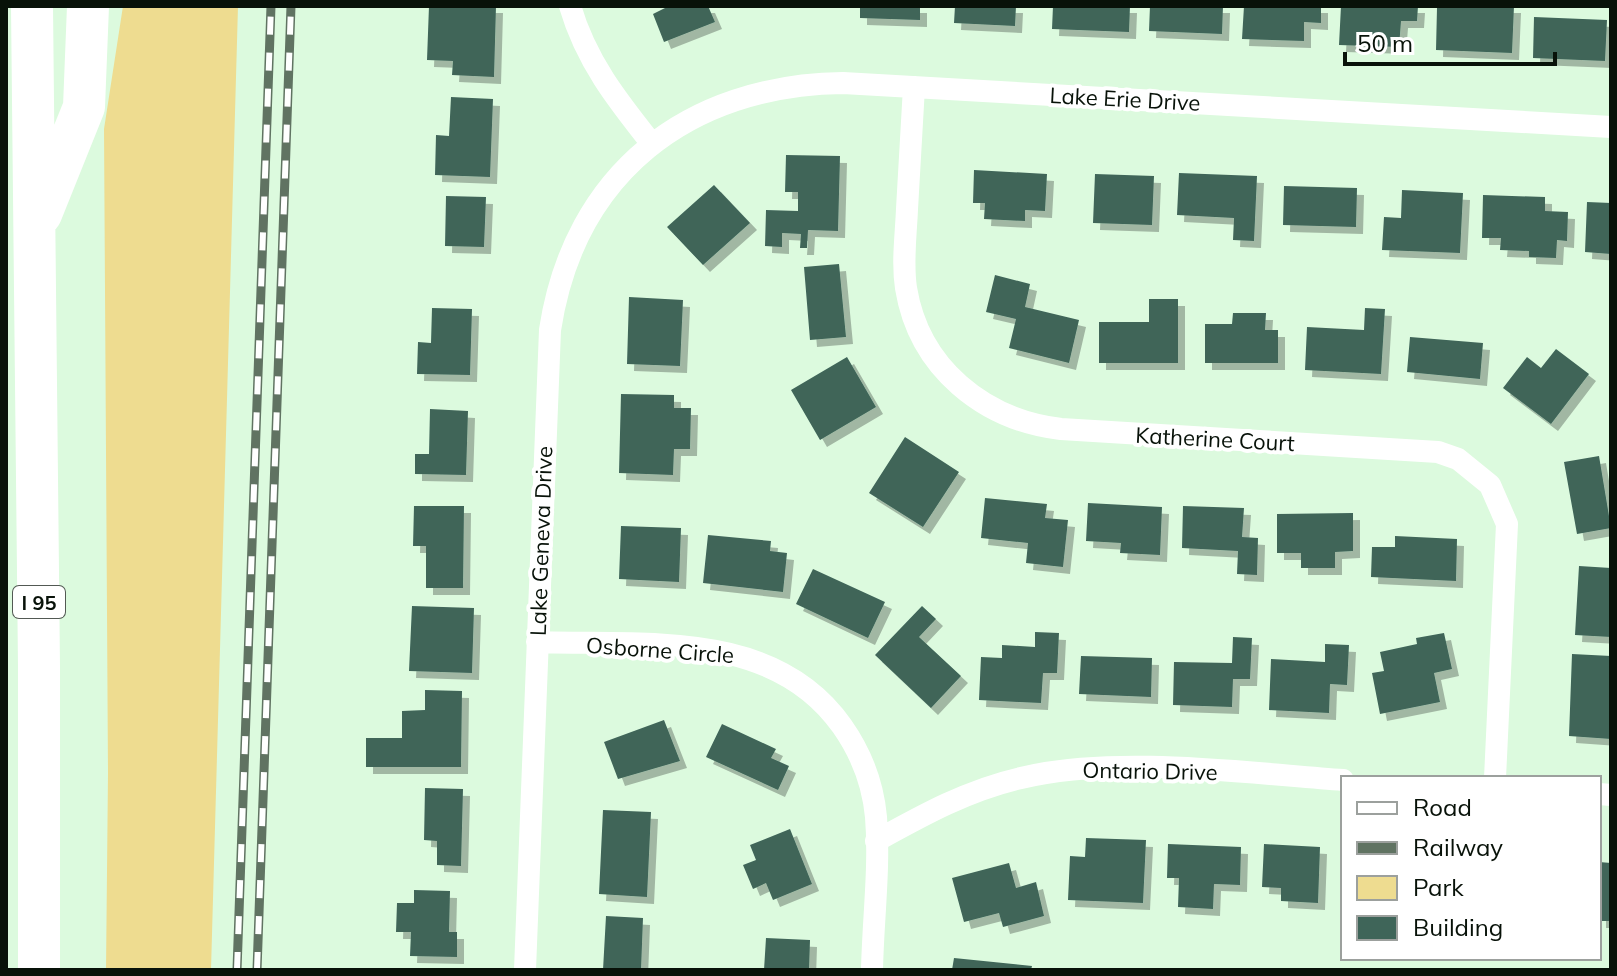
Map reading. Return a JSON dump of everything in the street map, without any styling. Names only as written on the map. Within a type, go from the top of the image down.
[{"type":"highway","name":"I 95","points":[[32,6],[39,970]]},
{"type":"highway","points":[[33,234],[84,107],[88,6]]},
{"type":"street","points":[[570,6],[579,40],[600,78],[652,144]]},
{"type":"street","name":"Lake Erie Drive","points":[[652,144],[680,124],[718,105],[758,91],[801,83],[1611,127]]},
{"type":"street","name":"Katherine Court","points":[[914,87],[904,266],[910,306],[925,345],[950,378],[982,404],[1019,422],[1061,429],[1438,452],[1458,459],[1490,485],[1501,504],[1508,545],[1495,776]]},
{"type":"street","name":"Lake Geneva Drive","points":[[525,970],[553,309],[564,267],[582,228],[605,192],[652,144]]},
{"type":"street","name":"Osborne Circle","points":[[537,642],[706,648],[748,657],[788,675],[822,702],[849,736],[873,797],[876,841],[872,970]]},
{"type":"street","name":"Ontario Drive","points":[[876,841],[967,794],[1022,777],[1080,768],[1118,767],[1341,780]]},
{"type":"green space","points":[[123,6],[238,6],[211,970],[106,970],[108,773],[104,129]]},
{"type":"building","points":[[429,6],[496,6],[494,77],[452,75],[453,61],[427,60]]},
{"type":"building","points":[[669,6],[708,6],[715,22],[664,42],[653,14]]},
{"type":"building","points":[[860,6],[920,6],[920,20],[860,18]]},
{"type":"building","points":[[955,6],[1016,6],[1015,26],[954,23]]},
{"type":"building","points":[[1053,6],[1130,6],[1129,32],[1052,29]]},
{"type":"building","points":[[1150,6],[1223,6],[1222,34],[1149,31]]},
{"type":"building","points":[[1244,6],[1321,6],[1321,23],[1304,22],[1304,41],[1242,39]]},
{"type":"building","points":[[1341,6],[1418,6],[1417,21],[1401,21],[1399,47],[1339,45]]},
{"type":"building","points":[[1514,6],[1512,53],[1436,50],[1437,8]]},
{"type":"building","points":[[1534,17],[1607,20],[1605,61],[1533,58]]},
{"type":"building","points":[[451,97],[493,99],[490,177],[435,175],[436,135],[449,136]]},
{"type":"building","points":[[786,155],[840,156],[838,231],[808,230],[807,248],[800,248],[801,234],[782,233],[782,247],[765,246],[766,210],[798,211],[798,192],[785,192]]},
{"type":"building","points":[[974,170],[1047,174],[1045,211],[1025,210],[1025,221],[984,219],[985,203],[973,203]]},
{"type":"building","points":[[1179,173],[1257,176],[1254,241],[1233,240],[1234,218],[1177,215]]},
{"type":"building","points":[[1095,174],[1154,176],[1152,225],[1093,223]]},
{"type":"building","points":[[714,185],[750,223],[703,265],[667,227]]},
{"type":"building","points":[[1284,186],[1357,188],[1356,227],[1283,225]]},
{"type":"building","points":[[1402,190],[1463,193],[1460,253],[1382,250],[1384,217],[1401,218]]},
{"type":"building","points":[[1483,195],[1545,197],[1545,211],[1568,212],[1567,241],[1557,240],[1556,258],[1529,257],[1529,251],[1500,250],[1501,238],[1482,238]]},
{"type":"building","points":[[446,196],[486,197],[484,247],[445,246]]},
{"type":"building","points":[[1587,202],[1611,203],[1611,254],[1585,252]]},
{"type":"building","points":[[839,264],[846,337],[810,340],[804,267]]},
{"type":"building","points":[[995,275],[1030,284],[1025,307],[1079,320],[1069,363],[1009,348],[1016,319],[986,312]]},
{"type":"building","points":[[629,297],[683,300],[680,366],[627,364]]},
{"type":"building","points":[[1149,299],[1178,299],[1178,363],[1099,363],[1099,322],[1149,322]]},
{"type":"building","points":[[432,308],[472,309],[470,375],[417,374],[418,342],[431,343]]},
{"type":"building","points":[[1365,308],[1385,309],[1381,374],[1305,370],[1307,327],[1364,330]]},
{"type":"building","points":[[1233,313],[1266,313],[1265,330],[1278,330],[1278,363],[1205,363],[1205,324],[1232,324]]},
{"type":"building","points":[[1410,337],[1483,343],[1480,379],[1407,372]]},
{"type":"building","points":[[1556,349],[1589,374],[1551,424],[1503,388],[1527,357],[1541,368]]},
{"type":"building","points":[[847,357],[876,407],[820,440],[791,390]]},
{"type":"building","points":[[621,394],[674,395],[674,408],[691,408],[690,449],[674,449],[673,475],[619,473]]},
{"type":"building","points":[[430,409],[468,411],[466,475],[415,474],[415,454],[429,454]]},
{"type":"building","points":[[905,437],[959,472],[923,527],[869,493]]},
{"type":"building","points":[[1599,456],[1611,528],[1577,534],[1564,462]]},
{"type":"building","points":[[985,498],[1047,504],[1045,518],[1068,520],[1063,567],[1026,563],[1028,543],[981,538]]},
{"type":"building","points":[[1088,503],[1162,507],[1160,555],[1120,553],[1121,543],[1086,541]]},
{"type":"building","points":[[414,506],[464,506],[463,588],[426,588],[426,546],[413,546]]},
{"type":"building","points":[[1183,506],[1244,508],[1242,537],[1258,538],[1257,575],[1237,574],[1238,551],[1182,548]]},
{"type":"building","points":[[1353,513],[1353,551],[1335,552],[1335,568],[1301,568],[1301,553],[1277,553],[1277,514]]},
{"type":"building","points":[[621,526],[681,528],[679,582],[619,579]]},
{"type":"building","points":[[708,535],[771,541],[770,551],[787,553],[783,592],[703,583]]},
{"type":"building","points":[[1395,536],[1457,539],[1456,581],[1371,577],[1372,547],[1395,547]]},
{"type":"building","points":[[1579,566],[1611,568],[1611,637],[1575,635]]},
{"type":"building","points":[[813,569],[885,602],[868,638],[796,604]]},
{"type":"building","points":[[412,606],[474,608],[472,673],[409,671]]},
{"type":"building","points":[[922,606],[936,619],[919,637],[961,676],[931,708],[875,655]]},
{"type":"building","points":[[1035,632],[1059,633],[1057,673],[1043,673],[1041,703],[979,700],[981,657],[1002,658],[1002,645],[1035,647]]},
{"type":"building","points":[[1444,633],[1452,669],[1434,673],[1440,702],[1380,714],[1372,673],[1384,671],[1380,652],[1417,644],[1416,638]]},
{"type":"building","points":[[1233,637],[1252,638],[1250,679],[1233,679],[1232,707],[1173,705],[1174,662],[1232,663]]},
{"type":"building","points":[[1325,644],[1349,645],[1347,685],[1330,684],[1329,713],[1269,710],[1271,659],[1325,662]]},
{"type":"building","points":[[1572,654],[1611,656],[1611,739],[1569,736]]},
{"type":"building","points":[[1081,656],[1152,658],[1151,697],[1079,694]]},
{"type":"building","points":[[425,690],[462,691],[461,767],[366,767],[366,738],[402,738],[402,711],[425,710]]},
{"type":"building","points":[[664,720],[680,761],[618,779],[604,742]]},
{"type":"building","points":[[722,724],[776,749],[771,758],[789,766],[778,790],[706,757]]},
{"type":"building","points":[[425,788],[463,789],[461,866],[437,865],[437,841],[424,840]]},
{"type":"building","points":[[603,810],[651,812],[647,897],[599,894]]},
{"type":"building","points":[[790,829],[812,884],[773,900],[766,883],[753,889],[743,865],[756,860],[750,845]]},
{"type":"building","points":[[1086,838],[1146,840],[1143,903],[1068,900],[1070,856],[1085,857]]},
{"type":"building","points":[[1168,844],[1241,847],[1240,885],[1214,884],[1213,909],[1178,907],[1179,878],[1167,878]]},
{"type":"building","points":[[1264,844],[1320,847],[1318,903],[1281,901],[1281,888],[1262,887]]},
{"type":"building","points":[[1601,862],[1611,863],[1611,921],[1601,921]]},
{"type":"building","points":[[1009,863],[1016,888],[1036,882],[1044,916],[1003,927],[999,913],[964,922],[952,878]]},
{"type":"building","points":[[414,890],[450,891],[449,932],[457,932],[457,957],[410,956],[411,932],[396,932],[397,903],[414,903]]},
{"type":"building","points":[[606,916],[643,918],[641,970],[603,970]]},
{"type":"building","points":[[766,938],[810,940],[809,970],[764,970]]},
{"type":"building","points":[[954,958],[1032,966],[1031,970],[952,970]]},
{"type":"railway","points":[[237,970],[271,6]]},
{"type":"railway","points":[[257,970],[291,6]]}]
